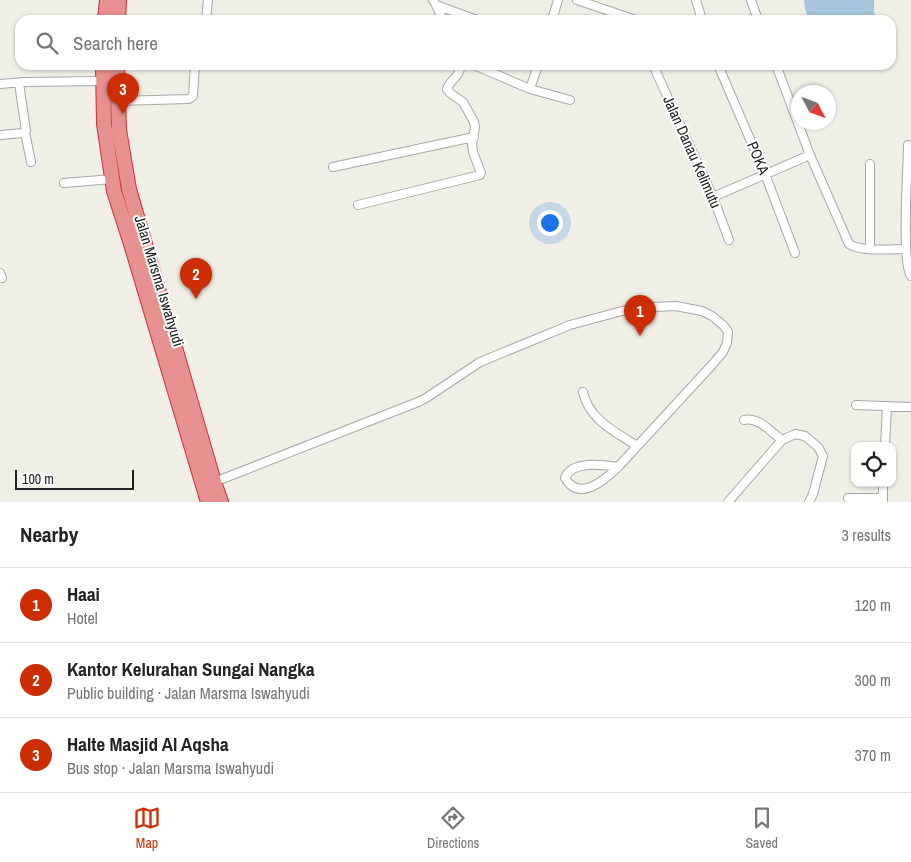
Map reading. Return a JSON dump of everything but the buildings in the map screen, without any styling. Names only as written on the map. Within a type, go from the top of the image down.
[{"type":"highway","points":[[106,15],[107,0]]},
{"type":"highway","points":[[118,15],[119,0]]},
{"type":"highway","name":"Jalan Marsma Iswahyudi","points":[[103,70],[104,124],[114,191],[208,483],[222,502]]},
{"type":"highway","name":"Jalan Marsma Iswahyudi","points":[[117,70],[119,130],[129,189],[208,483],[208,502]]},
{"type":"street","points":[[206,15],[208,0]]},
{"type":"street","points":[[554,15],[558,0]]},
{"type":"street","points":[[577,0],[621,15]]},
{"type":"street","points":[[696,0],[700,15]]},
{"type":"street","points":[[750,0],[756,15]]},
{"type":"street","points":[[435,2],[441,15]]},
{"type":"street","points":[[435,2],[465,15]]},
{"type":"street","points":[[117,102],[192,98],[193,70]]},
{"type":"street","points":[[358,205],[480,175],[472,144],[475,127],[463,102],[447,89],[459,70]]},
{"type":"street","points":[[486,70],[530,89],[570,100]]},
{"type":"street","points":[[530,89],[536,70]]},
{"type":"street","name":"Jalan Danau Kelimutu","points":[[655,70],[713,197],[729,240]]},
{"type":"street","name":"POKA","points":[[719,70],[765,174],[795,252]]},
{"type":"street","points":[[778,70],[810,155],[849,244],[870,250],[906,249]]},
{"type":"street","points":[[0,84],[103,81]]},
{"type":"street","points":[[19,83],[31,162]]},
{"type":"street","points":[[0,135],[25,132]]},
{"type":"street","points":[[333,167],[474,137]]},
{"type":"street","points":[[908,145],[906,249],[908,271],[911,276]]},
{"type":"street","points":[[713,197],[810,155]]},
{"type":"street","points":[[870,164],[870,250]]},
{"type":"street","points":[[64,183],[112,179]]},
{"type":"street","points":[[208,483],[426,398],[480,362],[570,325],[622,311],[668,306],[702,311],[712,316],[728,332],[727,343],[711,366],[638,446],[618,467],[607,478],[581,490],[574,488],[565,478],[572,469],[585,466],[602,465],[618,467]]},
{"type":"street","points":[[583,392],[585,402],[596,417],[638,446]]},
{"type":"street","points":[[856,405],[911,407]]},
{"type":"street","points":[[885,442],[887,406]]},
{"type":"street","points":[[744,420],[754,420],[782,440]]},
{"type":"street","points":[[728,502],[782,440],[795,434],[805,436],[814,443],[823,456],[820,471],[808,502]]},
{"type":"street","points":[[848,498],[883,500],[884,487]]},
{"type":"water","points":[[804,0],[874,0],[875,15],[807,15]]},
{"type":"place","name":"Halte Masjid Al Aqsha","points":[[123,114]]},
{"type":"place","name":"Kantor Kelurahan Sungai Nangka","points":[[196,299]]},
{"type":"place","name":"Haai","points":[[640,336]]}]
